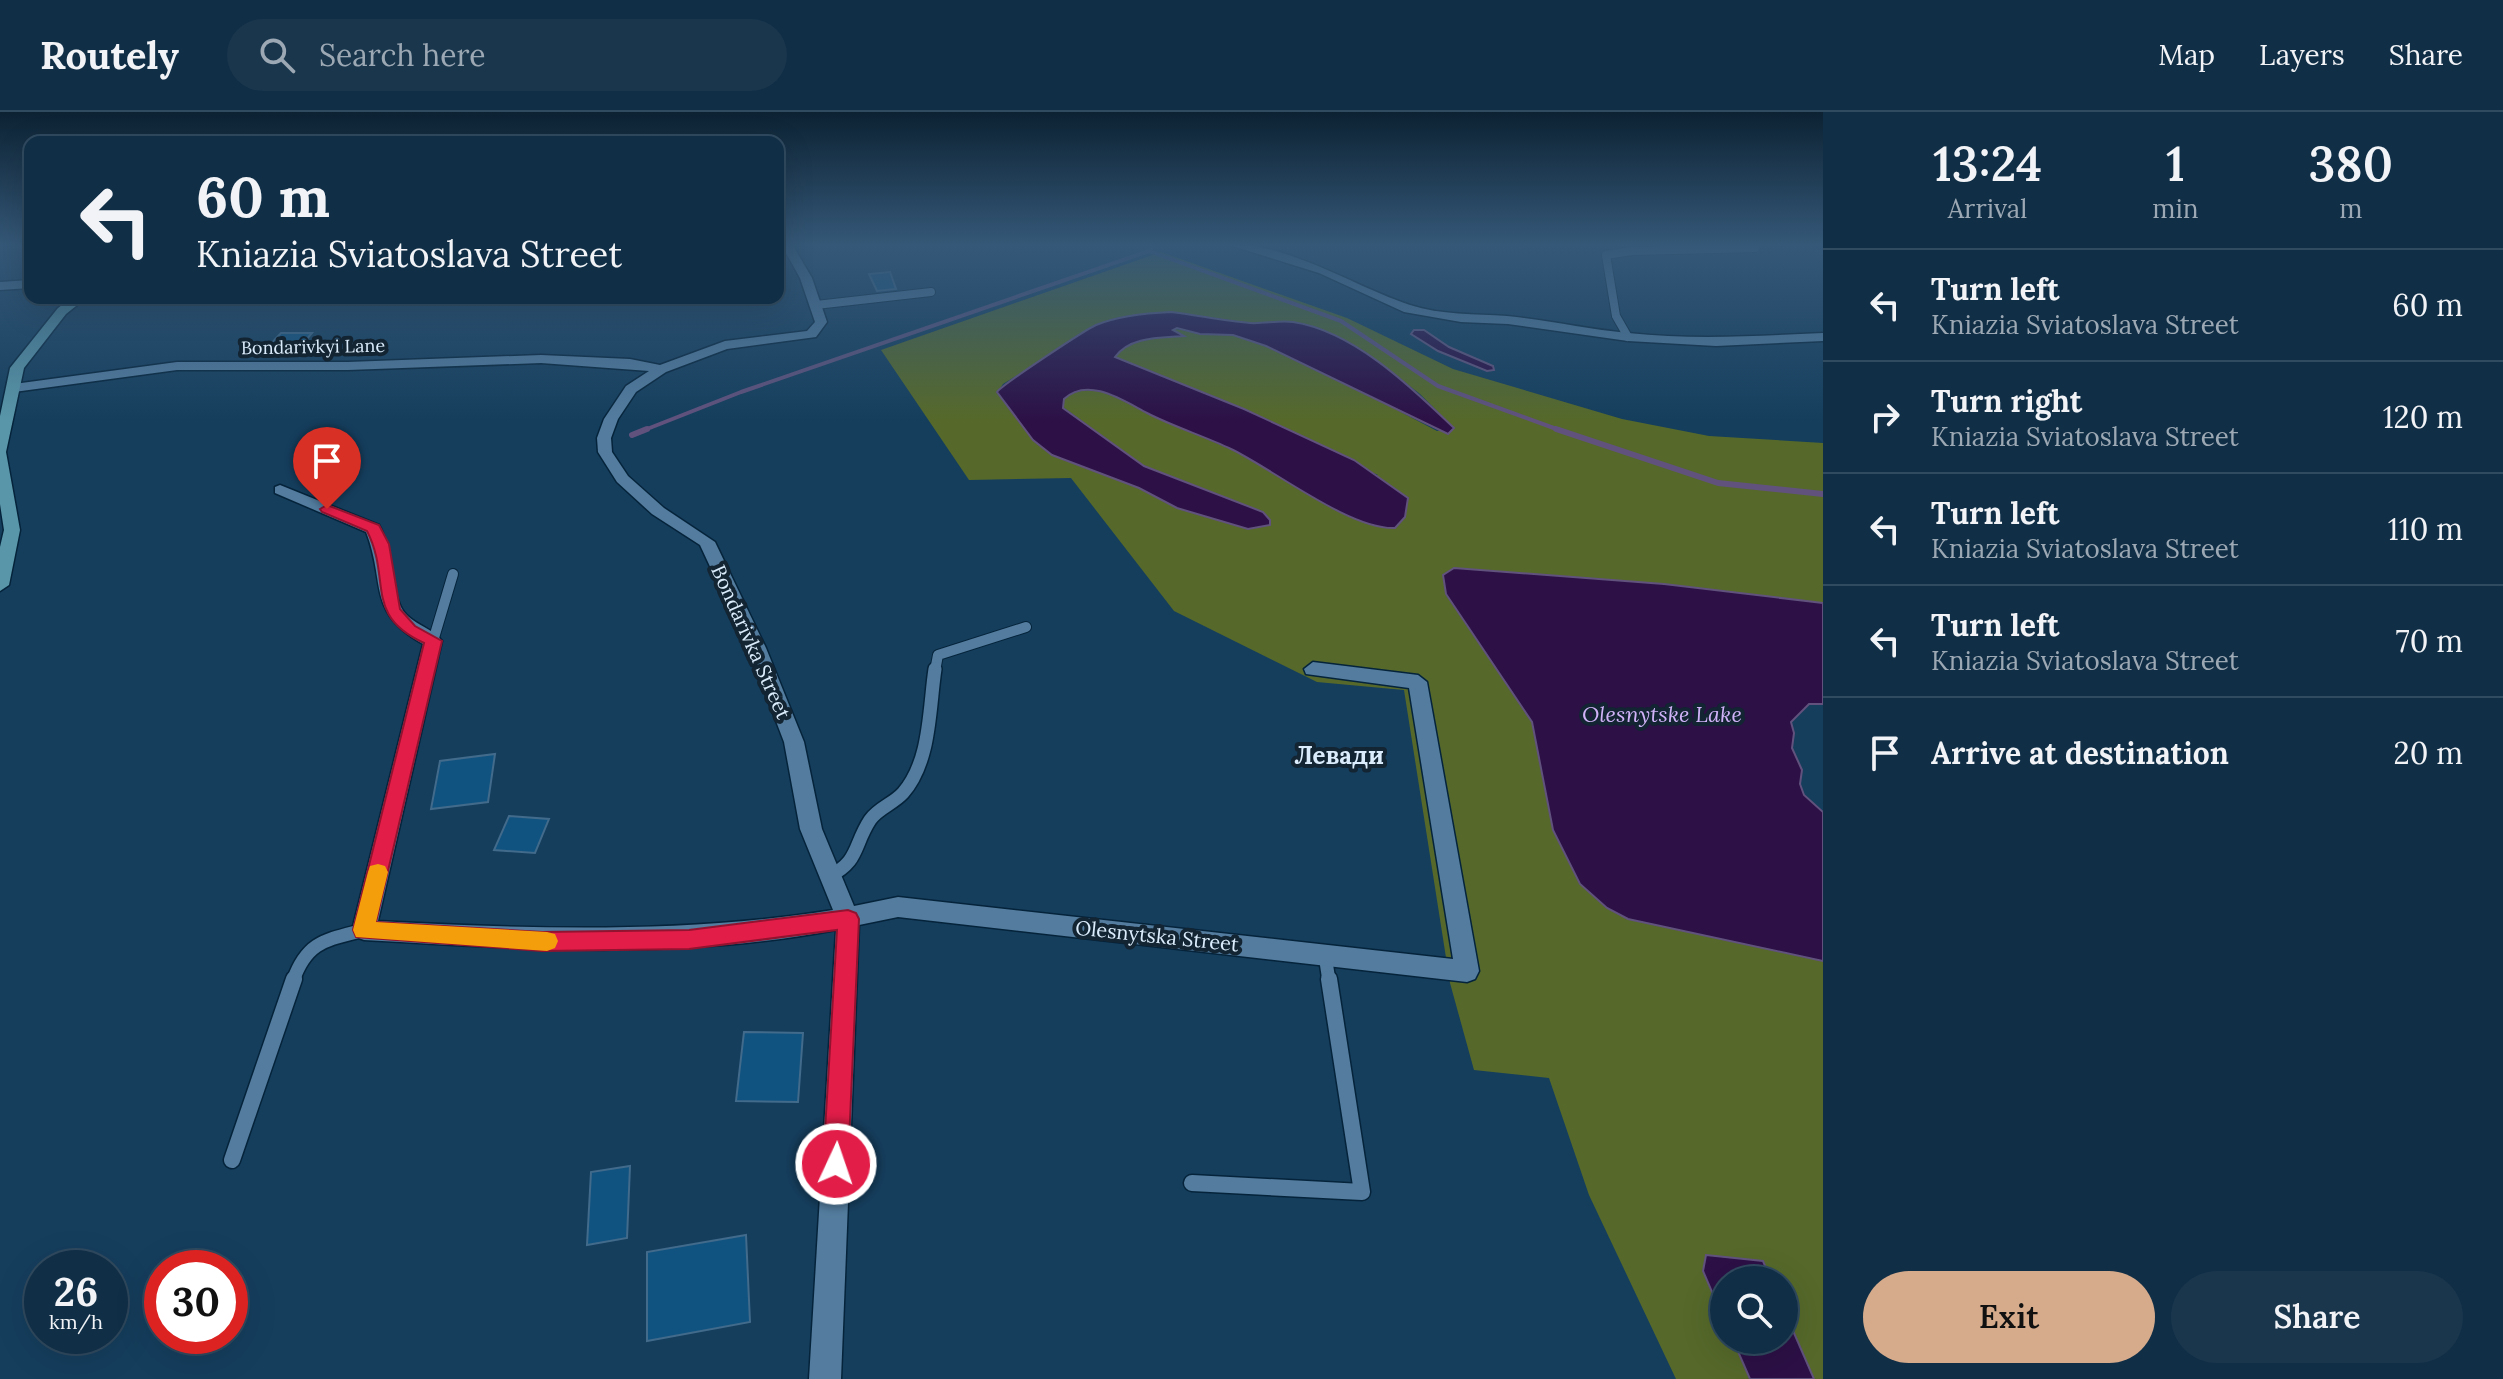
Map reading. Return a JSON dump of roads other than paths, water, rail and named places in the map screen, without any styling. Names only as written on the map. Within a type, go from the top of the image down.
[{"type":"street","points":[[1395,303],[1408,309],[1461,318],[1508,320],[1628,337],[1716,342],[1823,337]]},
{"type":"street","points":[[0,585],[12,530],[0,452],[17,368],[62,311],[72,304]]},
{"type":"street","name":"Bondarivka Street","points":[[816,305],[821,322],[811,334],[725,345],[661,369],[631,389],[611,419],[604,438],[605,452],[622,479],[658,511],[707,542],[757,648],[794,742],[811,829],[828,877],[848,919],[825,1379]]},
{"type":"street","name":"Bondarivkyi Lane","points":[[14,388],[177,366],[348,366],[541,359],[630,363],[661,369]]},
{"type":"street","points":[[280,490],[373,529],[381,544],[393,611],[409,630],[433,641],[364,930]]},
{"type":"street","name":"Olesnytska Street","points":[[364,930],[542,941],[689,939],[848,919],[898,907],[1467,971],[1418,682],[1313,669]]},
{"type":"lane","points":[[816,305],[833,303]]},
{"type":"lane","points":[[1615,303],[1616,316],[1628,337]]},
{"type":"lane","points":[[433,641],[453,574]]},
{"type":"lane","points":[[828,877],[846,869],[853,862],[870,820],[906,790],[927,736],[938,655],[1026,627]]},
{"type":"lane","points":[[232,1160],[301,957],[327,940],[364,930]]},
{"type":"lane","points":[[1192,1183],[1362,1192],[1325,955]]},
{"type":"water","points":[[1171,312],[1230,321],[1282,321],[1316,327],[1381,363],[1454,428],[1448,434],[1266,346],[1233,335],[1200,334],[1177,328],[1173,330],[1184,336],[1137,342],[1121,350],[1115,357],[1244,409],[1354,460],[1408,498],[1405,517],[1395,528],[1377,526],[1334,509],[1231,449],[1157,418],[1117,397],[1084,390],[1064,399],[1063,408],[1144,466],[1263,512],[1270,525],[1248,529],[1177,508],[1139,488],[1052,455],[1033,440],[997,392],[1096,325],[1114,319]]},
{"type":"water","points":[[1414,330],[1424,330],[1449,347],[1493,366],[1494,370],[1487,371],[1438,351],[1411,334]]},
{"type":"water","name":"Olesnytske Lake","points":[[1454,568],[1664,584],[1823,603],[1823,704],[1809,704],[1791,722],[1794,733],[1792,748],[1802,770],[1800,784],[1804,795],[1823,812],[1823,961],[1628,919],[1607,908],[1580,884],[1553,830],[1532,722],[1446,594],[1443,575]]},
{"type":"water","points":[[1706,1255],[1763,1261],[1765,1266],[1710,1266],[1710,1287],[1703,1271]]},
{"type":"water","points":[[1798,1342],[1814,1379],[1750,1379],[1739,1354],[1798,1354]]},
{"type":"waterway","points":[[642,431],[741,392],[998,303]]},
{"type":"waterway","points":[[1292,303],[1341,321],[1438,386],[1562,431]]},
{"type":"waterway","points":[[642,431],[647,429]]},
{"type":"waterway","points":[[1556,429],[1562,431]]},
{"type":"waterway","points":[[632,435],[642,431]]},
{"type":"waterway","points":[[1562,431],[1718,483],[1823,494]]},
{"type":"district","name":"Левади","points":[[1339,756]]}]
